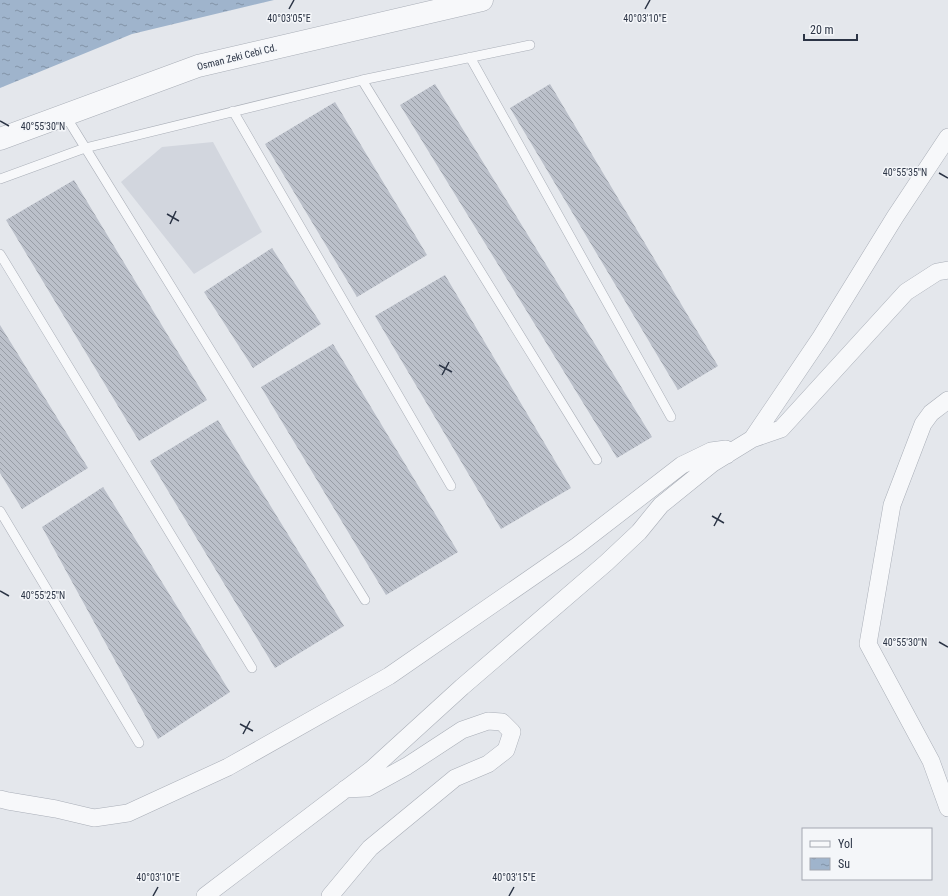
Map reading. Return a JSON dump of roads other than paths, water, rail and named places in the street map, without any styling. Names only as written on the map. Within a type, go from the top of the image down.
[{"type":"street","name":"Osman Zeki Cebi Cd.","points":[[0,139],[198,66],[482,0]]},
{"type":"street","points":[[752,439],[821,337],[895,217],[948,137]]},
{"type":"street","points":[[205,896],[372,769],[462,687],[606,563],[639,532],[661,505],[713,464],[727,455],[752,439],[781,428],[906,292],[937,272],[948,270]]},
{"type":"street","points":[[948,400],[931,413],[923,424],[892,505],[868,644],[931,761],[948,808]]},
{"type":"street","points":[[0,799],[56,808],[94,818],[128,813],[221,770],[389,676],[577,546],[682,465],[711,450],[726,449],[727,455]]},
{"type":"street","points":[[330,896],[370,848],[455,778],[488,764],[506,750],[512,732],[502,722],[488,721],[462,730],[407,766],[367,788],[345,789]]},
{"type":"lane","points":[[0,179],[85,148],[362,80],[530,45]]},
{"type":"lane","points":[[470,57],[671,416]]},
{"type":"lane","points":[[362,80],[597,460]]},
{"type":"lane","points":[[233,111],[450,486]]},
{"type":"lane","points":[[65,115],[365,600]]},
{"type":"lane","points":[[0,254],[252,668]]},
{"type":"lane","points":[[0,511],[139,742]]},
{"type":"water","points":[[0,0],[274,0],[132,34],[0,88]]}]
